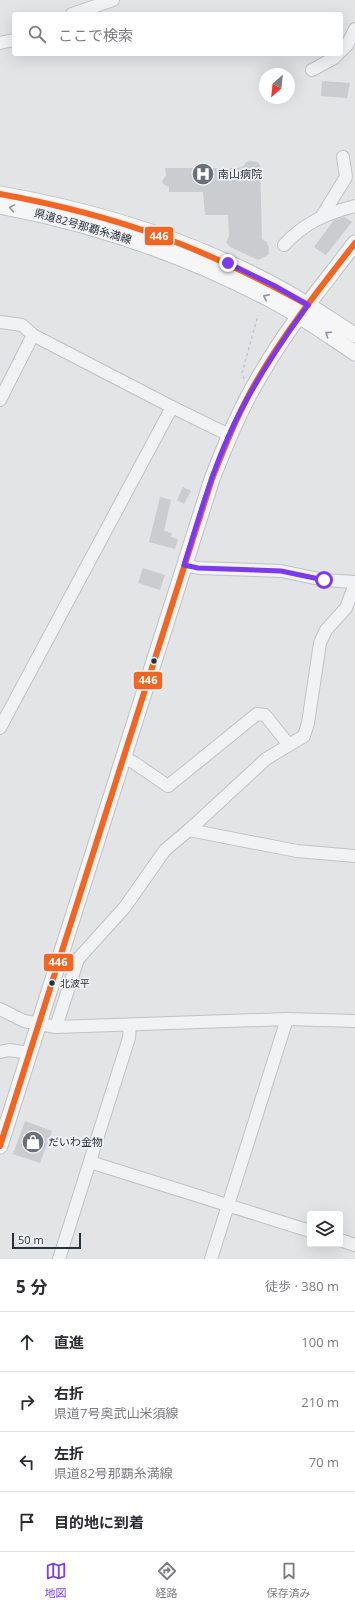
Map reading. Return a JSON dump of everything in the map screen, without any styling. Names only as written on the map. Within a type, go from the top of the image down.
[{"type":"main road","name":"県道82号那覇糸満線","points":[[0,194],[39,201],[106,218],[170,239],[228,263],[275,286],[355,353]]},
{"type":"main road","name":"県道82号那覇糸満線","points":[[0,206],[72,221],[136,240],[217,274],[274,301],[304,310],[355,336]]},
{"type":"main road","points":[[0,1146],[212,478],[229,436],[254,386],[281,342],[355,243]]},
{"type":"street","points":[[78,12],[113,0]]},
{"type":"street","points":[[343,49],[347,45],[355,29]]},
{"type":"street","points":[[0,43],[12,40]]},
{"type":"street","points":[[312,70],[336,56]]},
{"type":"street","points":[[322,216],[346,177],[343,158]]},
{"type":"street","points":[[284,245],[294,234],[322,216],[355,206]]},
{"type":"street","points":[[0,322],[22,325],[33,335],[172,408],[229,436]]},
{"type":"street","points":[[0,400],[33,335]]},
{"type":"street","points":[[0,728],[172,408]]},
{"type":"street","points":[[56,1027],[78,959],[125,907],[159,856],[266,759],[304,736],[307,729],[317,658],[322,637],[326,630],[346,608],[355,583],[324,580],[281,571],[198,568],[184,565]]},
{"type":"street","points":[[123,757],[133,762],[168,786],[257,714],[266,715],[289,745]]},
{"type":"street","points":[[189,830],[297,851],[355,856]]},
{"type":"street","points":[[0,1009],[24,1021],[38,1025],[56,1027],[287,1019],[355,1021]]},
{"type":"street","points":[[211,1259],[287,1019]]},
{"type":"street","points":[[59,1259],[129,1038],[130,1024]]},
{"type":"street","points":[[0,1052],[9,1050],[29,1053]]},
{"type":"street","points":[[90,1162],[307,1230]]},
{"type":"street","points":[[343,1241],[355,1245]]},
{"type":"path","points":[[254,386],[244,379],[242,373],[258,315]]},
{"type":"building","points":[[322,81],[350,83],[347,98],[321,96]]},
{"type":"building","points":[[246,162],[257,162],[260,165],[262,239],[267,242],[269,249],[268,255],[258,260],[230,247],[226,242],[229,236],[228,215],[205,215],[203,192],[169,192],[169,187],[163,184],[162,181],[166,176],[165,168],[239,168],[244,166]]},
{"type":"building","points":[[344,217],[352,222],[326,255],[314,247],[334,220]]},
{"type":"building","points":[[183,487],[191,491],[184,504],[177,500]]},
{"type":"building","points":[[160,497],[171,500],[164,531],[172,533],[171,537],[178,539],[175,549],[149,542]]},
{"type":"building","points":[[143,568],[165,575],[160,590],[138,583]]},
{"type":"building","name":"だいわ金物","points":[[25,1121],[52,1131],[40,1163],[13,1154]]},
{"type":"transit line","name":"446","points":[[0,194],[80,212],[159,236],[235,268],[308,305]]},
{"type":"transit line","name":"446","points":[[0,1146],[212,479],[249,394],[267,364],[303,311],[355,243]]},
{"type":"place","name":"南山病院","points":[[203,174]]},
{"type":"place","name":"北波平","points":[[52,983]]},
{"type":"place","name":"だいわ金物","points":[[33,1142]]},
{"type":"route","points":[[228,263],[275,286],[308,305],[264,368],[238,416],[212,478],[184,565],[198,568],[294,572],[324,580]]}]
